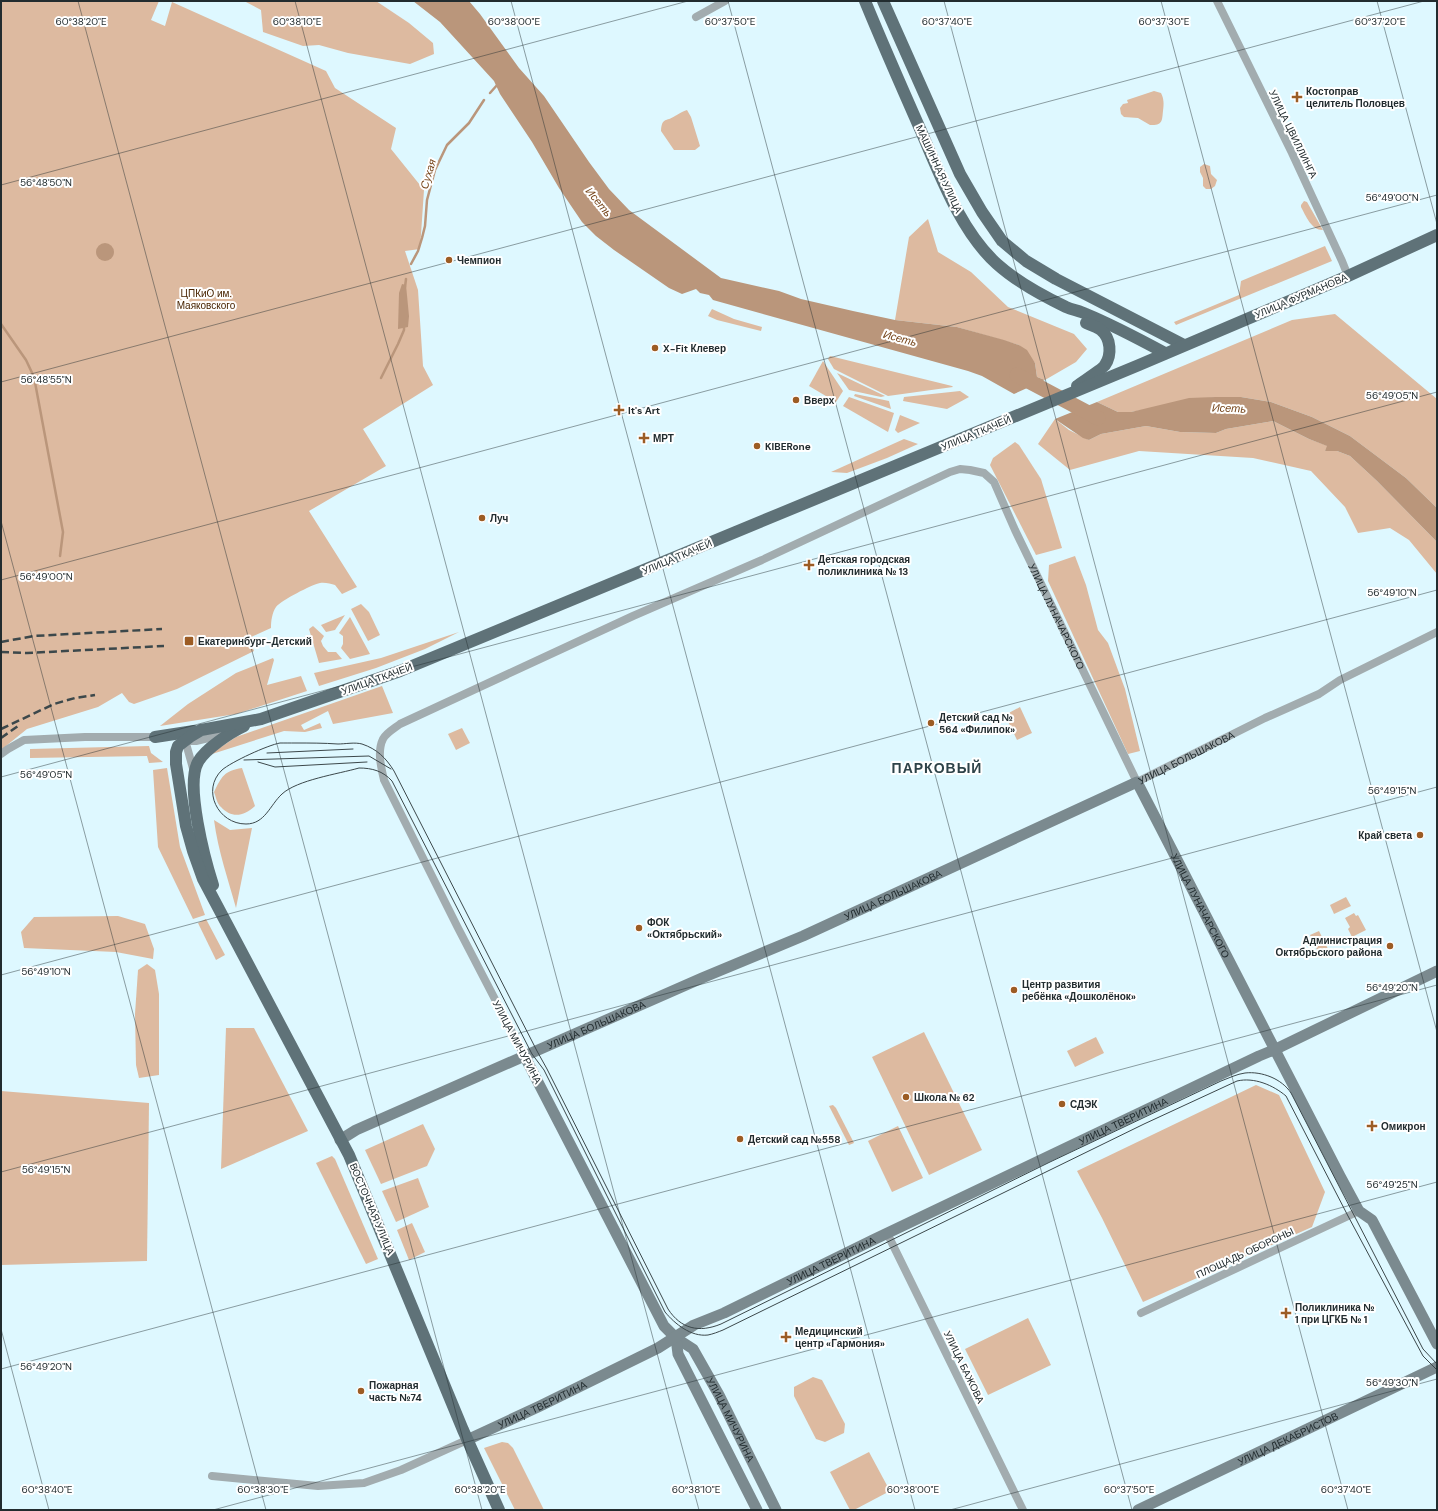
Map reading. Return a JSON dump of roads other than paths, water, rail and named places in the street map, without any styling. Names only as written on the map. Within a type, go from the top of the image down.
[{"type":"main road","name":"МАШИННАЯ УЛИЦА","points":[[865,1],[947,191],[967,228],[997,264],[1023,283],[1067,308],[1086,314],[1139,339],[1164,354]]},
{"type":"main road","name":"МАШИННАЯ УЛИЦА","points":[[883,1],[960,174],[982,212],[1002,241],[1026,261],[1056,279],[1184,345]]},
{"type":"main road","name":"УЛИЦА ФУРМАНОВА","points":[[1164,354],[1348,276],[1437,235]]},
{"type":"main road","points":[[1067,308],[1074,317],[1101,330],[1108,340],[1110,350],[1101,375]]},
{"type":"main road","points":[[1101,375],[1164,354]]},
{"type":"main road","name":"УЛИЦА ТКАЧЕЙ","points":[[183,741],[201,730],[261,719],[400,671],[1065,395],[1101,375]]},
{"type":"main road","name":"ВОСТОЧНАЯ УЛИЦА","points":[[224,918],[211,878],[197,820],[195,778],[198,762],[210,750],[231,732],[261,719]]},
{"type":"main road","points":[[155,737],[201,730]]},
{"type":"main road","points":[[155,737],[167,744],[174,756],[176,764]]},
{"type":"main road","name":"ВОСТОЧНАЯ УЛИЦА","points":[[183,741],[176,752],[176,764],[186,826],[203,879],[349,1155],[467,1440],[499,1510]]},
{"type":"street","points":[[696,17],[725,1]]},
{"type":"street","name":"УЛИЦА ЦВИЛЛИНГА","points":[[1220,2],[1292,153],[1348,276]]},
{"type":"street","name":"УЛИЦА ЛУНАЧАРСКОГО","points":[[384,738],[400,724],[536,662],[581,639],[762,560],[950,472],[970,470],[984,473],[994,482],[1018,536],[1137,782],[1211,927],[1276,1049],[1358,1211],[1372,1220],[1437,1344]]},
{"type":"street","name":"УЛИЦА БОЛЬШАКОВА","points":[[340,1140],[356,1130],[695,981],[803,936],[1137,782],[1265,718],[1318,694],[1340,680],[1437,632]]},
{"type":"street","points":[[1,754],[8,748],[24,740],[85,737],[171,737],[183,741],[196,741],[231,732]]},
{"type":"street","name":"УЛИЦА МИЧУРИНА","points":[[384,738],[380,752],[380,762],[384,780],[458,928],[664,1326],[676,1338],[691,1346],[719,1394],[776,1510]]},
{"type":"street","points":[[183,741],[187,747],[195,778]]},
{"type":"street","name":"УЛИЦА ТВЕРИТИНА","points":[[212,1476],[318,1486],[364,1483],[401,1470],[547,1403],[676,1338],[694,1325],[724,1313],[887,1233],[1437,971]]},
{"type":"street","name":"ПЛОЩАДЬ ОБОРОНЫ","points":[[1141,1313],[1358,1211]]},
{"type":"street","name":"УЛИЦА БАЖОВА","points":[[887,1233],[1023,1510]]},
{"type":"street","name":"УЛИЦА МИЧУРИНА","points":[[676,1338],[678,1354],[757,1510]]},
{"type":"street","name":"УЛИЦА ДЕКАБРИСТОВ","points":[[1138,1510],[1437,1367]]},
{"type":"water","points":[[413,1],[469,1],[519,68],[544,96],[609,189],[629,210],[721,278],[779,291],[801,299],[853,311],[895,320],[957,327],[1004,340],[1019,345],[1027,350],[1035,363],[1037,377],[1045,380],[1014,394],[982,376],[968,371],[713,300],[709,295],[700,293],[696,289],[682,294],[669,288],[614,250],[596,236],[582,222],[500,94],[494,81],[440,22]]},
{"type":"water","points":[[105,243],[111,246],[114,252],[111,258],[105,261],[99,258],[96,252],[99,246]]},
{"type":"water","points":[[402,284],[406,285],[409,316],[408,327],[398,329],[399,293]]},
{"type":"water","points":[[1241,397],[1271,402],[1312,417],[1350,436],[1406,478],[1437,508],[1437,542],[1377,481],[1350,456],[1337,451],[1325,451],[1327,446],[1309,439],[1273,421],[1226,429],[1216,433],[1180,432],[1146,426],[1101,434],[1089,440],[1083,438],[1055,419],[1097,402],[1118,412],[1131,412],[1189,398]]},
{"type":"waterway","name":"Сухая","points":[[490,93],[498,84]]},
{"type":"waterway","name":"Сухая","points":[[411,264],[418,251],[422,238],[425,226],[427,200],[435,170],[447,145],[469,123],[484,100]]},
{"type":"waterway","name":"Сухая","points":[[405,287],[406,279]]},
{"type":"waterway","points":[[1,324],[26,360],[34,377],[63,532],[60,556]]},
{"type":"waterway","name":"Сухая","points":[[381,378],[398,344],[404,330],[404,326]]},
{"type":"waterway","name":"Исеть","points":[[1017,375],[1098,418]]},
{"type":"tram line","points":[[1437,1364],[1423,1349],[1291,1093],[1277,1080],[1258,1073],[1239,1074],[1221,1081],[1050,1162],[721,1324],[705,1328],[685,1325],[673,1316],[668,1309],[547,1069],[388,762],[377,751],[359,743],[280,743],[274,744],[241,758],[222,770],[216,778],[213,787],[213,796],[221,812],[227,818],[246,824],[258,821],[267,813],[282,794],[289,789],[307,781],[359,768],[373,769],[381,772],[392,781],[532,1054],[544,1070],[665,1312],[674,1321],[690,1332],[708,1335],[723,1330],[1144,1124],[1237,1081],[1250,1080],[1269,1085],[1286,1096],[1423,1356],[1437,1370]]},
{"type":"tram line","points":[[267,753],[353,749]]},
{"type":"tram line","points":[[244,760],[369,756],[391,769]]},
{"type":"tram line","points":[[258,762],[275,767],[367,762]]},
{"type":"railway","points":[[1,642],[34,636],[162,629]]},
{"type":"railway","points":[[1,652],[27,653],[164,646]]},
{"type":"railway","points":[[1,729],[54,704],[75,698],[95,695]]},
{"type":"railway","points":[[1,738],[18,726]]},
{"type":"place","name":"Костоправ целитель Половцев","points":[[1297,97]]},
{"type":"place","name":"Чемпион","points":[[449,260]]},
{"type":"place","name":"X-Fit Клевер","points":[[655,348]]},
{"type":"place","name":"Вверх","points":[[796,400]]},
{"type":"place","name":"It's Art","points":[[619,410]]},
{"type":"place","name":"МРТ","points":[[644,438]]},
{"type":"place","name":"KIBERone","points":[[757,446]]},
{"type":"place","name":"Луч","points":[[482,518]]},
{"type":"place","name":"Детская городская поликлиника № 13","points":[[809,565]]},
{"type":"place","name":"Екатеринбург-Детский","points":[[189,641]]},
{"type":"place","name":"Детский сад № 564 «Филипок»","points":[[931,723]]},
{"type":"place","name":"Край света","points":[[1420,835]]},
{"type":"place","name":"ФОК «Октябрьский»","points":[[639,928]]},
{"type":"place","name":"Администрация Октябрьского района","points":[[1390,946]]},
{"type":"place","name":"Центр развития ребёнка «Дошколёнок»","points":[[1014,990]]},
{"type":"place","name":"Школа № 62","points":[[906,1097]]},
{"type":"place","name":"СДЭК","points":[[1062,1104]]},
{"type":"place","name":"Омикрон","points":[[1372,1126]]},
{"type":"place","name":"Детский сад №558","points":[[740,1139]]},
{"type":"place","name":"Поликлиника № 1 при ЦГКБ № 1","points":[[1286,1313]]},
{"type":"place","name":"Медицинский центр «Гармония»","points":[[786,1337]]},
{"type":"place","name":"Пожарная часть №74","points":[[361,1391]]},
{"type":"district","name":"ПАРКОВЫЙ","points":[[937,768]]},
{"type":"park label","name":"ЦПКиО им. Маяковского","points":[[206,298]]}]
